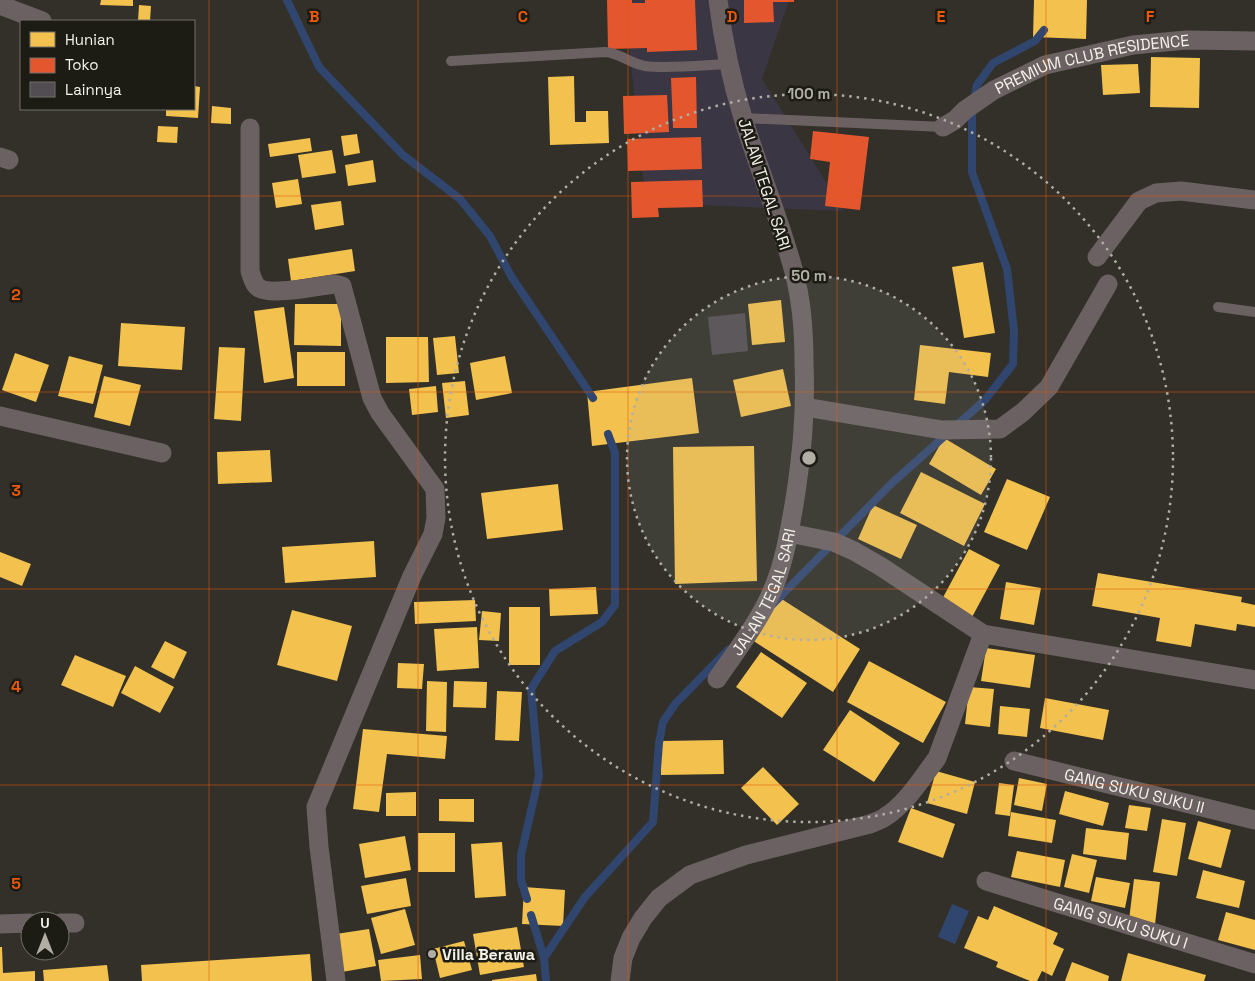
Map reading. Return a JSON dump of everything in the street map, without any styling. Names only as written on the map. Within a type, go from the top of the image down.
[{"type":"street","name":"JALAN TEGAL SARI","points":[[717,679],[752,630],[765,606],[780,568],[789,533],[801,463],[805,407],[804,334],[801,304],[794,272],[743,118],[728,64],[718,0]]},
{"type":"street","points":[[0,5],[39,20]]},
{"type":"street","name":"PREMIUM CLUB RESIDENCE","points":[[943,127],[994,90],[1045,65],[1133,45],[1186,40],[1255,41]]},
{"type":"street","points":[[250,128],[250,271],[256,285],[260,289],[273,292],[334,284],[342,286],[372,398],[380,413],[435,489],[436,518],[433,534],[412,576],[322,788],[316,807],[319,847],[336,981]]},
{"type":"street","points":[[1097,257],[1139,201],[1156,193],[1181,191],[1255,200]]},
{"type":"street","points":[[805,407],[942,430],[1000,429],[1023,412],[1049,387],[1108,284]]},
{"type":"street","points":[[0,416],[162,453]]},
{"type":"street","points":[[789,533],[834,542],[854,551],[983,634],[1255,680]]},
{"type":"street","points":[[620,981],[623,958],[630,938],[643,918],[659,898],[690,875],[746,856],[856,828],[885,818],[900,804],[937,758],[983,634]]},
{"type":"street","name":"GANG SUKU SUKU II","points":[[1014,761],[1255,820]]},
{"type":"street","name":"GANG SUKU SUKU I","points":[[986,881],[1255,964]]},
{"type":"street","points":[[0,924],[20,924]]},
{"type":"lane","points":[[451,61],[605,52],[617,54],[639,65],[652,67],[728,64]]},
{"type":"lane","points":[[743,118],[943,127]]},
{"type":"lane","points":[[1218,307],[1255,312]]},
{"type":"shaded area","points":[[624,0],[789,0],[762,79],[844,211],[646,203]]},
{"type":"water","points":[[952,904],[969,911],[955,944],[938,937]]},
{"type":"building: Hunian","points":[[101,0],[133,0],[133,6],[100,5]]},
{"type":"building: Hunian","points":[[1034,0],[1087,0],[1086,39],[1033,37]]},
{"type":"building: Hunian","points":[[139,5],[151,6],[150,20],[138,20]]},
{"type":"building: Hunian","points":[[1151,57],[1200,58],[1199,108],[1150,107]]},
{"type":"building: Hunian","points":[[1138,64],[1140,93],[1103,95],[1101,65]]},
{"type":"building: Hunian","points":[[574,76],[575,122],[586,122],[586,111],[608,111],[609,143],[550,145],[548,77]]},
{"type":"building: Hunian","points":[[195,86],[200,87],[198,118],[166,116],[166,110],[195,110]]},
{"type":"building: Hunian","points":[[212,106],[231,108],[231,124],[211,123]]},
{"type":"building: Hunian","points":[[158,126],[178,127],[177,143],[157,142]]},
{"type":"building: Hunian","points":[[357,134],[360,153],[344,156],[341,136]]},
{"type":"building: Hunian","points":[[310,138],[312,151],[270,157],[268,144]]},
{"type":"building: Hunian","points":[[332,150],[336,173],[302,178],[298,155]]},
{"type":"building: Hunian","points":[[373,160],[376,182],[348,186],[345,165]]},
{"type":"building: Hunian","points":[[298,179],[302,204],[276,208],[272,183]]},
{"type":"building: Hunian","points":[[341,201],[344,225],[315,230],[311,205]]},
{"type":"building: Hunian","points":[[352,249],[355,271],[291,281],[288,259]]},
{"type":"building: Hunian","points":[[983,262],[995,333],[964,338],[952,267]]},
{"type":"building: Hunian","points":[[781,300],[785,342],[752,345],[748,304]]},
{"type":"building: Hunian","points":[[295,304],[341,304],[341,346],[294,345]]},
{"type":"building: Hunian","points":[[284,307],[294,378],[264,383],[254,311]]},
{"type":"building: Hunian","points":[[121,323],[185,327],[182,370],[118,366]]},
{"type":"building: Hunian","points":[[455,336],[459,373],[437,375],[433,338]]},
{"type":"building: Hunian","points":[[386,337],[428,337],[429,382],[386,383]]},
{"type":"building: Hunian","points":[[920,345],[991,353],[988,377],[949,372],[945,404],[914,400]]},
{"type":"building: Hunian","points":[[219,347],[245,348],[241,421],[214,419]]},
{"type":"building: Hunian","points":[[297,352],[345,352],[345,386],[297,386]]},
{"type":"building: Hunian","points":[[15,353],[49,365],[36,402],[2,390]]},
{"type":"building: Hunian","points":[[69,356],[103,365],[93,404],[58,396]]},
{"type":"building: Hunian","points":[[505,356],[512,393],[476,400],[470,363]]},
{"type":"building: Hunian","points":[[783,369],[791,406],[741,417],[733,380]]},
{"type":"building: Hunian","points":[[104,376],[141,385],[130,426],[94,417]]},
{"type":"building: Hunian","points":[[692,378],[699,433],[592,446],[587,392]]},
{"type":"building: Hunian","points":[[465,381],[469,415],[446,418],[442,383]]},
{"type":"building: Hunian","points":[[436,386],[438,412],[412,415],[409,389]]},
{"type":"building: Hunian","points":[[944,438],[996,469],[981,495],[929,464]]},
{"type":"building: Hunian","points":[[754,446],[757,581],[675,584],[673,447]]},
{"type":"building: Hunian","points":[[270,450],[272,482],[218,484],[217,452]]},
{"type":"building: Hunian","points":[[921,472],[985,504],[964,546],[900,513]]},
{"type":"building: Hunian","points":[[1007,479],[1050,497],[1027,550],[984,532]]},
{"type":"building: Hunian","points":[[558,484],[563,530],[487,539],[481,493]]},
{"type":"building: Hunian","points":[[873,505],[917,525],[901,559],[858,539]]},
{"type":"building: Hunian","points":[[374,541],[376,577],[285,583],[282,547]]},
{"type":"building: Hunian","points":[[969,549],[1000,565],[971,619],[940,603]]},
{"type":"building: Hunian","points":[[0,552],[31,564],[22,586],[0,577]]},
{"type":"building: Hunian","points":[[1098,573],[1242,597],[1241,602],[1255,605],[1255,627],[1237,624],[1236,631],[1195,624],[1191,647],[1156,641],[1160,618],[1092,606]]},
{"type":"building: Hunian","points":[[1006,582],[1041,588],[1034,625],[1000,619]]},
{"type":"building: Hunian","points":[[596,587],[598,614],[550,616],[549,589]]},
{"type":"building: Hunian","points":[[780,598],[860,649],[833,692],[752,640]]},
{"type":"building: Hunian","points":[[475,600],[476,621],[415,624],[414,602]]},
{"type":"building: Hunian","points":[[509,607],[540,607],[540,665],[509,665]]},
{"type":"building: Hunian","points":[[292,610],[352,626],[337,681],[277,665]]},
{"type":"building: Hunian","points":[[482,611],[501,613],[499,641],[479,640]]},
{"type":"building: Hunian","points":[[477,627],[479,668],[437,671],[434,629]]},
{"type":"building: Hunian","points":[[165,641],[187,652],[174,679],[151,667]]},
{"type":"building: Hunian","points":[[986,648],[1035,655],[1030,688],[981,681]]},
{"type":"building: Hunian","points":[[761,652],[807,683],[782,718],[736,687]]},
{"type":"building: Hunian","points":[[75,655],[126,676],[113,707],[61,685]]},
{"type":"building: Hunian","points":[[869,661],[946,702],[923,743],[847,702]]},
{"type":"building: Hunian","points":[[398,663],[424,664],[422,689],[397,688]]},
{"type":"building: Hunian","points":[[135,666],[174,687],[160,713],[121,693]]},
{"type":"building: Hunian","points":[[427,681],[447,682],[446,732],[426,731]]},
{"type":"building: Hunian","points":[[454,681],[487,682],[486,708],[453,707]]},
{"type":"building: Hunian","points":[[969,687],[994,689],[990,727],[965,724]]},
{"type":"building: Hunian","points":[[497,691],[522,692],[519,741],[495,740]]},
{"type":"building: Hunian","points":[[1045,698],[1109,710],[1103,740],[1040,728]]},
{"type":"building: Hunian","points":[[1000,706],[1030,709],[1027,737],[998,734]]},
{"type":"building: Hunian","points":[[850,710],[900,743],[874,782],[823,750]]},
{"type":"building: Hunian","points":[[363,729],[447,736],[445,759],[387,754],[379,812],[353,809]]},
{"type":"building: Hunian","points":[[723,740],[724,774],[661,775],[661,741]]},
{"type":"building: Hunian","points":[[763,767],[799,804],[777,825],[741,788]]},
{"type":"building: Hunian","points":[[936,771],[975,782],[967,814],[927,803]]},
{"type":"building: Hunian","points":[[1019,778],[1047,784],[1042,811],[1014,805]]},
{"type":"building: Hunian","points":[[999,783],[1014,785],[1010,816],[995,814]]},
{"type":"building: Hunian","points":[[1065,791],[1109,803],[1103,826],[1059,814]]},
{"type":"building: Hunian","points":[[416,792],[416,816],[386,816],[386,793]]},
{"type":"building: Hunian","points":[[439,799],[474,799],[474,822],[439,821]]},
{"type":"building: Hunian","points":[[1129,805],[1151,808],[1147,831],[1125,828]]},
{"type":"building: Hunian","points":[[911,808],[955,824],[943,858],[898,842]]},
{"type":"building: Hunian","points":[[1011,812],[1056,820],[1052,843],[1008,836]]},
{"type":"building: Hunian","points":[[1162,819],[1186,823],[1177,876],[1153,872]]},
{"type":"building: Hunian","points":[[1198,821],[1231,830],[1221,868],[1188,859]]},
{"type":"building: Hunian","points":[[1086,828],[1129,833],[1126,860],[1083,854]]},
{"type":"building: Hunian","points":[[418,833],[455,833],[455,872],[418,872]]},
{"type":"building: Hunian","points":[[405,836],[411,870],[365,878],[359,844]]},
{"type":"building: Hunian","points":[[502,842],[506,896],[475,898],[471,844]]},
{"type":"building: Hunian","points":[[1017,851],[1065,860],[1060,887],[1011,877]]},
{"type":"building: Hunian","points":[[1072,854],[1097,860],[1089,893],[1064,887]]},
{"type":"building: Hunian","points":[[1203,870],[1245,881],[1239,908],[1196,898]]},
{"type":"building: Hunian","points":[[1096,877],[1130,883],[1125,908],[1091,901]]},
{"type":"building: Hunian","points":[[406,878],[411,906],[367,914],[361,886]]},
{"type":"building: Hunian","points":[[1134,879],[1160,882],[1155,924],[1129,920]]},
{"type":"building: Hunian","points":[[524,887],[565,890],[563,926],[522,924]]},
{"type":"building: Hunian","points":[[994,906],[1058,933],[1053,944],[1064,949],[1052,976],[1042,971],[1037,981],[1030,981],[996,967],[998,962],[964,948],[978,916],[988,920]]},
{"type":"building: Hunian","points":[[405,909],[415,945],[381,954],[371,918]]},
{"type":"building: Hunian","points":[[1226,912],[1255,920],[1255,950],[1218,940]]},
{"type":"building: Hunian","points":[[517,927],[524,967],[480,975],[473,934]]},
{"type":"building: Hunian","points":[[369,929],[376,966],[342,972],[336,934]]},
{"type":"building: Hunian","points":[[464,941],[472,970],[440,978],[433,949]]},
{"type":"building: Hunian","points":[[0,947],[2,947],[3,973],[35,971],[35,981],[0,981]]},
{"type":"building: Hunian","points":[[1128,953],[1206,975],[1204,981],[1121,981]]},
{"type":"building: Hunian","points":[[310,954],[312,981],[142,981],[141,965]]},
{"type":"building: Hunian","points":[[420,955],[422,979],[381,981],[378,960]]},
{"type":"building: Hunian","points":[[1072,962],[1109,976],[1108,981],[1065,981]]},
{"type":"building: Hunian","points":[[107,965],[109,981],[44,981],[43,970]]},
{"type":"building: Hunian","points":[[536,974],[537,981],[492,981],[492,980]]},
{"type":"building: Toko","points":[[607,0],[632,0],[632,3],[645,3],[645,0],[695,0],[697,50],[647,52],[647,48],[608,49]]},
{"type":"building: Toko","points":[[744,0],[794,0],[794,2],[773,2],[774,22],[744,23]]},
{"type":"building: Toko","points":[[696,77],[697,128],[673,128],[671,78]]},
{"type":"building: Toko","points":[[667,95],[669,132],[624,134],[623,96]]},
{"type":"building: Toko","points":[[813,131],[869,137],[860,210],[825,206],[830,162],[810,159]]},
{"type":"building: Toko","points":[[701,137],[702,169],[628,171],[627,139]]},
{"type":"building: Toko","points":[[702,180],[703,207],[658,208],[659,217],[632,218],[631,182]]},
{"type":"building: Lainnya","points":[[745,313],[748,351],[712,355],[708,317]]},
{"type":"waterway","points":[[287,0],[319,67],[403,155],[460,199],[490,236],[511,276],[593,398]]},
{"type":"waterway","points":[[772,605],[892,483],[985,400],[1013,364],[1014,331],[1007,269],[972,172],[972,110],[977,85],[993,63],[1035,41],[1044,30]]},
{"type":"waterway","points":[[527,899],[521,880],[521,855],[539,776],[531,689],[555,651],[602,622],[615,605],[615,453],[608,434]]},
{"type":"waterway","points":[[546,981],[544,958],[585,897],[653,822],[659,743],[663,722],[675,704],[728,650]]},
{"type":"waterway","points":[[531,915],[544,958]]},
{"type":"place","name":"Villa Berawa","points":[[432,954]]}]
